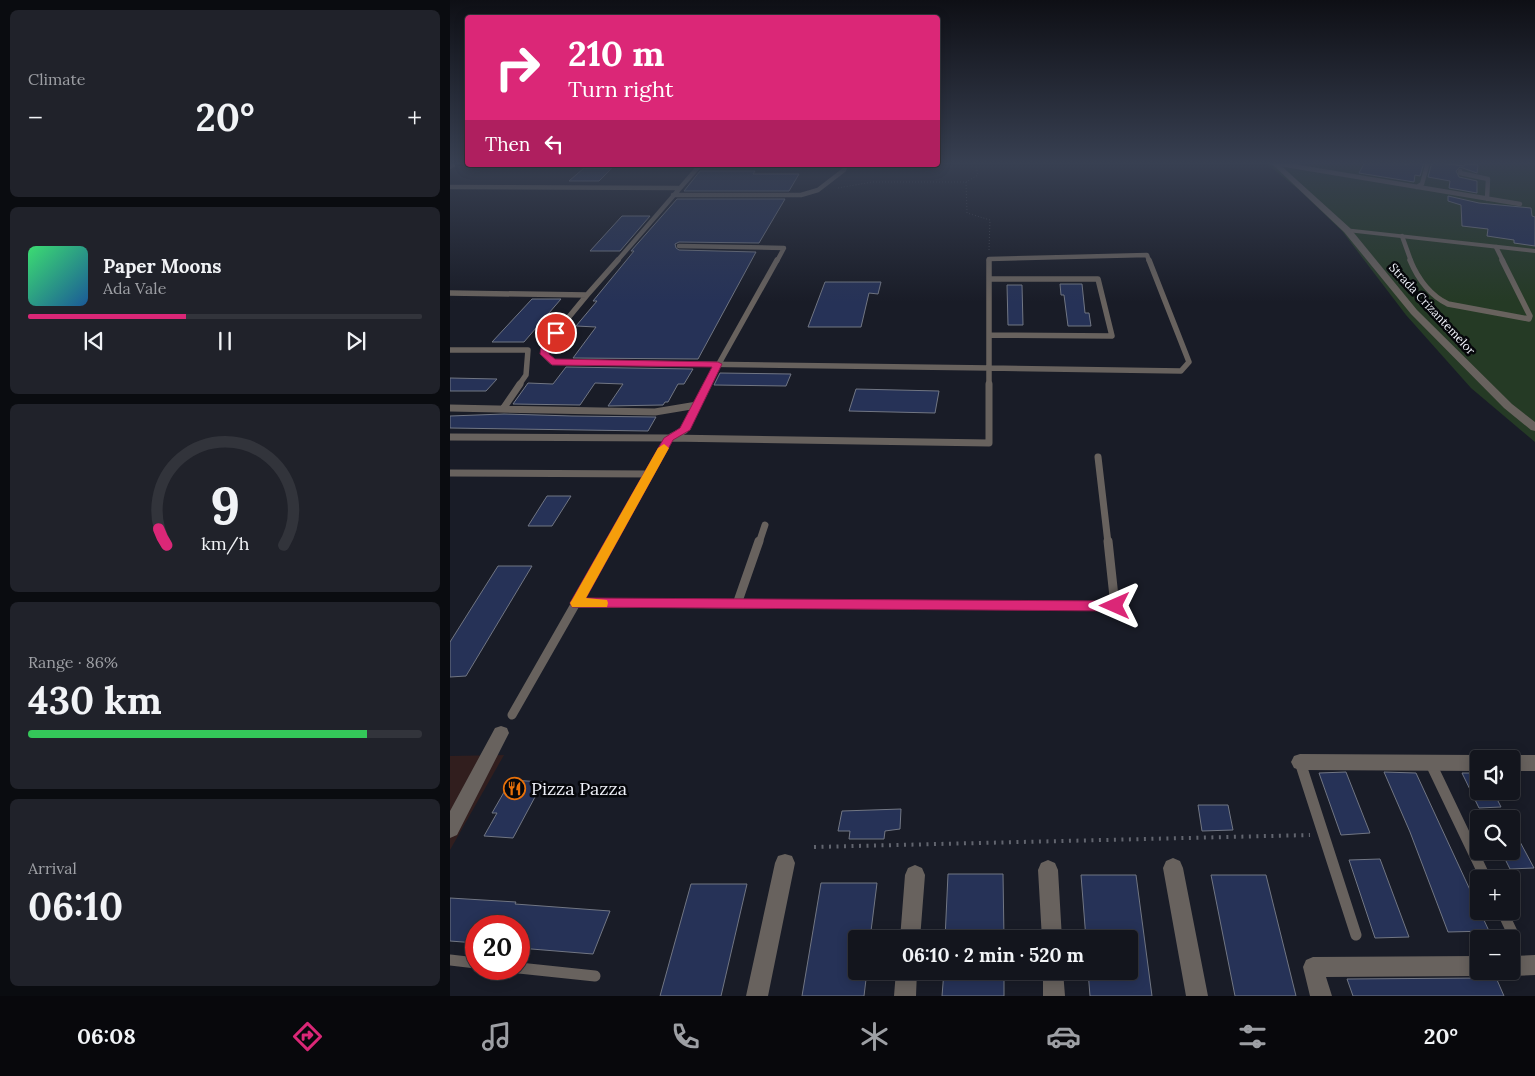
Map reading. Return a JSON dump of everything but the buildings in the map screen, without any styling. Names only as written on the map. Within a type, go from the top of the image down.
[{"type":"street","name":"Strada Crizantemelor","points":[[1324,208],[1347,230],[1414,312],[1508,406],[1535,428]]},
{"type":"street","points":[[1347,230],[1535,251]]},
{"type":"street","points":[[450,830],[501,733]]},
{"type":"street","points":[[1300,762],[1470,763]]},
{"type":"street","points":[[1520,763],[1535,763]]},
{"type":"street","points":[[757,996],[785,863]]},
{"type":"street","points":[[1174,868],[1197,996]]},
{"type":"street","points":[[1048,870],[1051,930]]},
{"type":"street","points":[[911,930],[914,875]]},
{"type":"street","points":[[1320,996],[1313,967],[1470,966]]},
{"type":"street","points":[[1520,966],[1535,966]]},
{"type":"street","points":[[906,996],[907,980]]},
{"type":"street","points":[[1053,980],[1054,996]]},
{"type":"lane","points":[[450,437],[989,443],[990,368],[990,336],[989,258],[1147,255],[1189,362],[1180,371],[990,368],[718,364],[552,362],[545,354],[545,346],[661,208]]},
{"type":"lane","points":[[1402,236],[1421,281],[1438,300],[1467,308],[1529,319],[1530,316],[1496,247]]},
{"type":"lane","points":[[512,715],[669,438],[684,430],[718,364],[784,248],[679,246]]},
{"type":"lane","points":[[989,279],[1098,279],[1112,336],[990,336]]},
{"type":"lane","points":[[450,293],[587,295]]},
{"type":"lane","points":[[450,350],[528,350],[526,375],[503,409]]},
{"type":"lane","points":[[450,408],[655,412],[697,405]]},
{"type":"lane","points":[[576,603],[1115,606],[1098,456]]},
{"type":"lane","points":[[450,473],[649,474]]},
{"type":"lane","points":[[737,604],[765,525]]},
{"type":"lane","points":[[1300,762],[1322,835],[1356,935]]},
{"type":"lane","points":[[1430,762],[1482,870]]},
{"type":"lane","points":[[450,960],[465,962]]},
{"type":"lane","points":[[530,969],[595,976]]},
{"type":"path","points":[[966,208],[966,214],[990,220],[989,258]]},
{"type":"path","points":[[814,847],[1322,835]]},
{"type":"shaded area","points":[[504,755],[450,850],[450,756]]},
{"type":"green space","points":[[1318,208],[1535,208],[1535,442],[1471,388],[1406,315],[1342,231]]},
{"type":"slow traffic","points":[[602,603],[576,603],[664,448]]},
{"type":"place","name":"Pizza Pazza","points":[[515,789]]},
{"type":"route","points":[[556,333],[545,346],[545,354],[552,362],[718,364],[684,430],[669,438],[576,603],[1115,606]]}]
